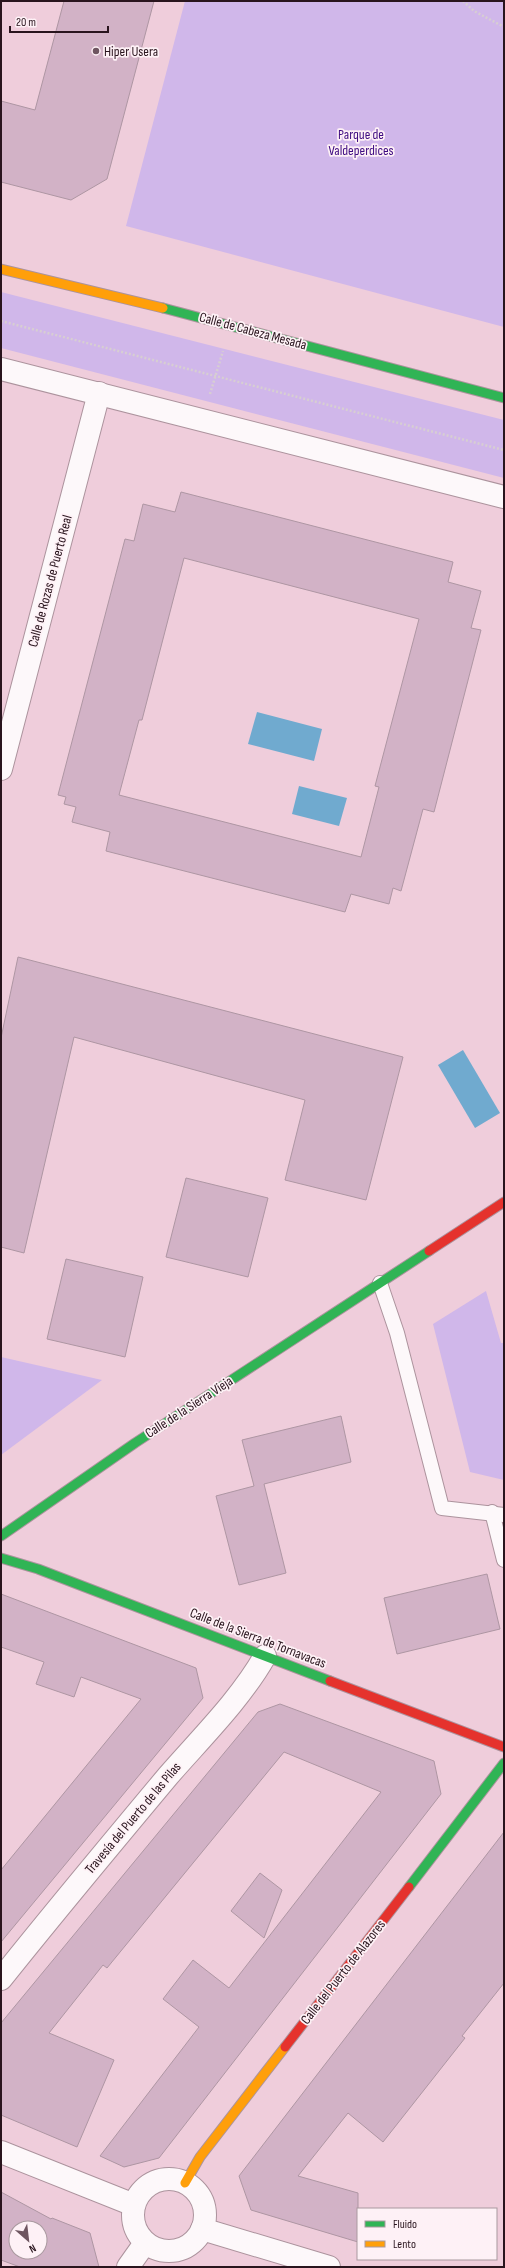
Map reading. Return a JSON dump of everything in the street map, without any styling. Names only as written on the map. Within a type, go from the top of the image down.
[{"type":"street","name":"Calle de Cabeza Mesada","points":[[1,269],[230,324],[504,398]]},
{"type":"street","points":[[1,369],[504,497]]},
{"type":"street","name":"Calle de Rozas de Puerto Real","points":[[1,769],[99,393]]},
{"type":"street","name":"Calle de la Sierra Vieja","points":[[1,1536],[135,1443],[504,1202]]},
{"type":"street","name":"Calle de la Sierra de Tornavacas","points":[[1,1558],[11,1559],[504,1747]]},
{"type":"street","name":"Travesía del Puerto de las Pilas","points":[[1,1979],[76,1885],[230,1704],[256,1672],[264,1656]]},
{"type":"street","name":"Calle del Puerto de Alazores","points":[[185,2182],[200,2157],[504,1763]]},
{"type":"street","points":[[1,2152],[134,2205]]},
{"type":"street","points":[[172,2179],[185,2182],[197,2193],[204,2207],[202,2228],[196,2238],[188,2246],[166,2252],[155,2249],[145,2243],[138,2235],[134,2226],[132,2215],[134,2205],[139,2194],[148,2185],[160,2180],[172,2179]]},
{"type":"street","points":[[202,2228],[328,2267]]},
{"type":"street","points":[[128,2267],[145,2243]]},
{"type":"lane","points":[[380,1283],[397,1333],[442,1508],[498,1513],[504,1560]]},
{"type":"path","points":[[463,1],[474,11],[504,27]]},
{"type":"path","points":[[1,321],[504,450]]},
{"type":"path","points":[[210,396],[224,346]]},
{"type":"green space","name":"Parque de Valdeperdices","points":[[185,1],[504,1],[504,327],[126,226]]},
{"type":"green space","points":[[1,292],[504,420],[504,478],[1,348]]},
{"type":"green space","points":[[486,1291],[501,1343],[504,1343],[504,1480],[470,1472],[433,1324]]},
{"type":"green space","points":[[1,1357],[102,1380],[1,1455]]},
{"type":"water","points":[[257,712],[322,729],[314,761],[248,744]]},
{"type":"water","points":[[299,786],[347,798],[339,826],[292,814]]},
{"type":"water","points":[[463,1050],[500,1113],[475,1128],[438,1065]]},
{"type":"building","name":"Hiper Usera","points":[[64,1],[154,1],[107,179],[71,200],[1,182],[1,101],[35,110]]},
{"type":"building","points":[[181,492],[453,562],[448,582],[481,591],[471,628],[481,630],[434,812],[423,809],[401,891],[393,888],[389,904],[351,894],[345,912],[106,851],[110,832],[72,822],[76,807],[64,804],[66,797],[58,795],[125,539],[134,541],[143,504],[175,512]],"holes":[[[184,558],[419,619],[375,786],[379,787],[361,857],[119,795],[139,720],[142,720]]]},
{"type":"building","points":[[18,957],[403,1057],[366,1200],[285,1180],[305,1100],[74,1037],[24,1253],[1,1247],[1,1038]]},
{"type":"building","points":[[186,1178],[268,1198],[248,1277],[166,1257]]},
{"type":"building","points":[[66,1259],[143,1277],[125,1357],[47,1339]]},
{"type":"building","points":[[341,1416],[351,1462],[264,1484],[286,1573],[239,1585],[216,1496],[254,1486],[242,1440]]},
{"type":"building","points":[[487,1574],[500,1629],[397,1654],[384,1598]]},
{"type":"building","points":[[1,1594],[196,1668],[203,1698],[1,1942],[1,1870],[141,1699],[81,1677],[74,1697],[36,1684],[44,1662],[1,1647]]},
{"type":"building","points":[[280,1704],[434,1761],[441,1794],[159,2158],[124,2167],[100,2156],[199,2027],[163,1999],[193,1960],[229,1988],[381,1792],[284,1752],[107,1968],[103,1965],[49,2033],[114,2060],[77,2147],[1,2115],[1,2023],[258,1712]]},
{"type":"building","points":[[504,1832],[504,1983],[462,2036],[465,2038],[383,2142],[348,2113],[298,2176],[358,2193],[357,2242],[251,2210],[239,2176]]},
{"type":"building","points":[[260,1873],[282,1890],[264,1938],[231,1911]]},
{"type":"building","points":[[1,2192],[51,2219],[52,2218],[90,2233],[99,2267],[20,2267],[1,2260]]},
{"type":"traffic: fast","points":[[163,308],[504,398]]},
{"type":"traffic: fast","points":[[1,1536],[135,1443],[429,1251]]},
{"type":"traffic: fast","points":[[1,1558],[38,1569],[330,1681]]},
{"type":"traffic: fast","points":[[409,1887],[504,1763]]},
{"type":"traffic: slow","points":[[1,269],[163,308]]},
{"type":"traffic: slow","points":[[185,2183],[200,2157],[285,2047]]},
{"type":"traffic: jam","points":[[429,1251],[504,1202]]},
{"type":"traffic: jam","points":[[330,1681],[504,1747]]},
{"type":"traffic: jam","points":[[285,2047],[409,1887]]},
{"type":"place","name":"Hiper Usera","points":[[96,51]]}]
